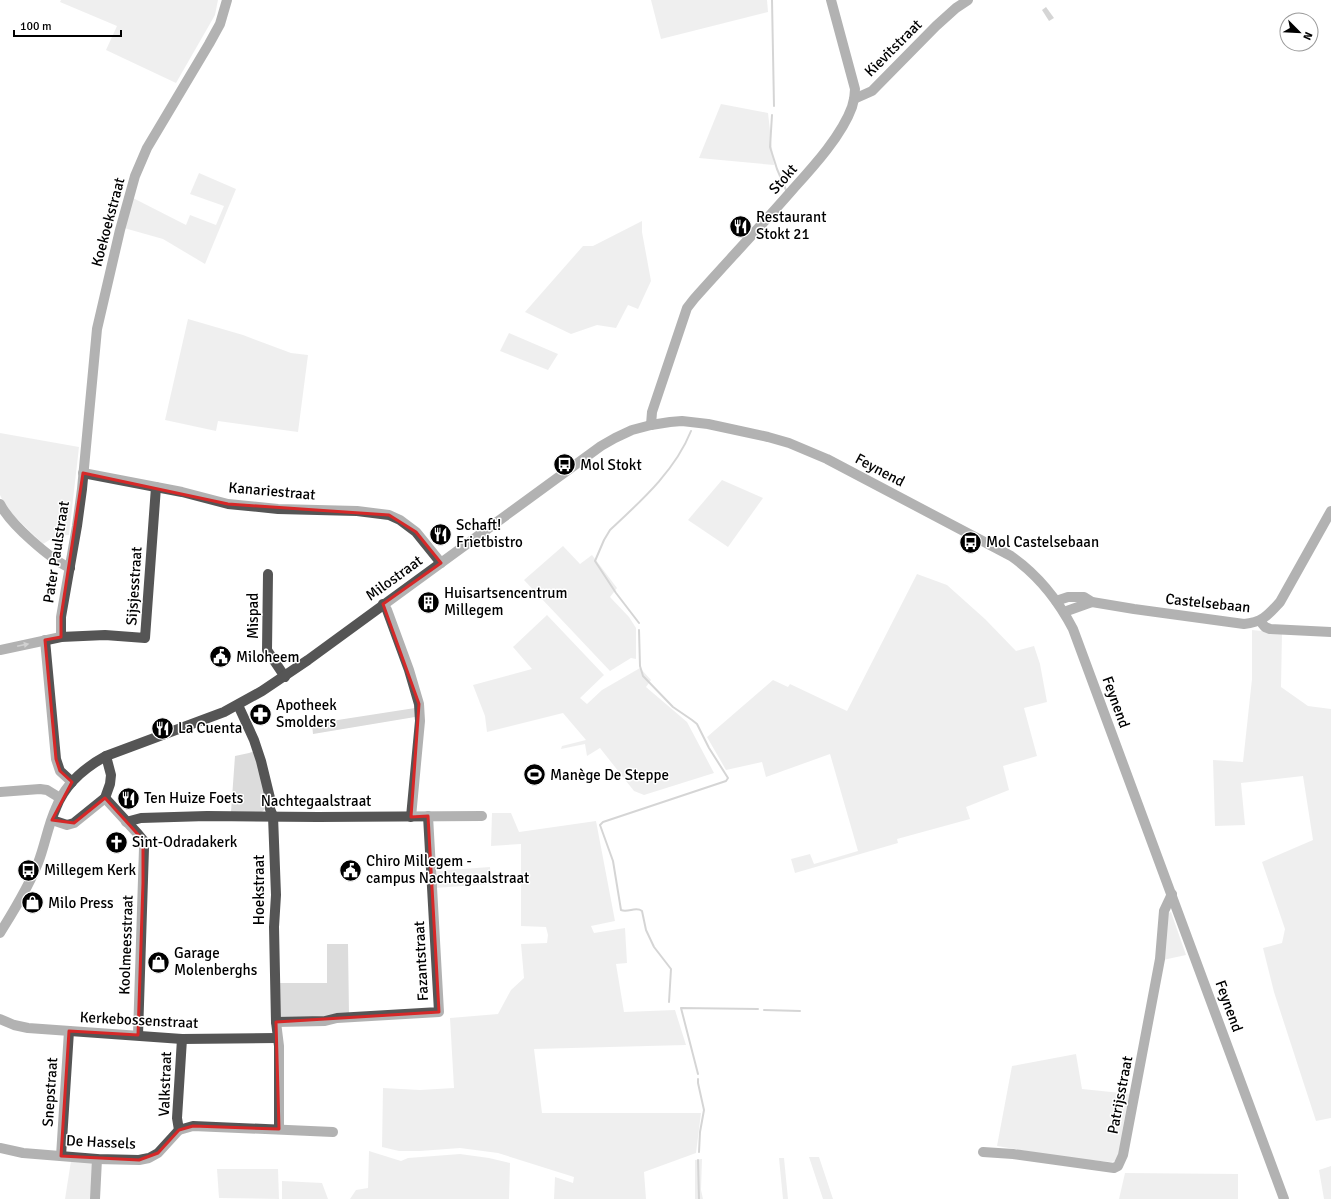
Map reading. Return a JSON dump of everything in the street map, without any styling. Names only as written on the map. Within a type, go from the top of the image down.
[{"type":"street","name":"Koekoekstraat","points":[[83,473],[97,330],[120,230],[135,176],[147,148],[220,24],[227,0]]},
{"type":"street","name":"Stokt","points":[[651,425],[652,412],[687,308],[816,163],[844,123],[854,100],[855,89],[831,0]]},
{"type":"street","name":"Kievitstraat","points":[[854,100],[872,91],[941,22],[956,8],[968,0]]},
{"type":"street","name":"Milostraat","points":[[0,933],[29,883],[45,845],[60,798],[72,782],[92,764],[106,756],[209,718],[238,705],[285,677],[601,446],[625,433],[651,425],[670,422],[696,422]]},
{"type":"street","name":"Feynend","points":[[696,422],[768,437],[827,459],[1011,556],[1037,578],[1056,601],[1064,612],[1073,630],[1284,1199]]},
{"type":"street","name":"Kanariestraat","points":[[83,473],[182,492],[228,504],[278,509],[357,510],[389,515],[400,520],[416,532],[441,563]]},
{"type":"street","name":"Pater Paulstraat","points":[[61,637],[61,617],[77,526],[83,473]]},
{"type":"street","name":"Sijsjesstraat","points":[[0,650],[61,637],[105,635],[145,638],[156,487]]},
{"type":"street","points":[[0,504],[13,523],[58,562],[70,568]]},
{"type":"street","name":"Castelsebaan","points":[[1056,601],[1068,598],[1084,597],[1092,602],[1142,611],[1244,624],[1256,623],[1272,611],[1280,602],[1331,511]]},
{"type":"street","name":"Mispad","points":[[268,574],[267,650],[285,677]]},
{"type":"street","name":"Castelsebaan","points":[[1064,612],[1092,602]]},
{"type":"street","points":[[384,604],[409,670],[419,704],[420,721],[411,817]]},
{"type":"street","points":[[1260,620],[1265,627],[1270,630],[1331,632]]},
{"type":"street","points":[[45,640],[56,759],[60,771],[72,782]]},
{"type":"street","name":"Hoekstraat","points":[[238,705],[254,740],[261,762],[270,798],[270,809],[273,816],[276,895],[274,927],[276,1022],[280,1129]]},
{"type":"street","points":[[52,820],[67,825],[74,823],[105,798],[110,784],[111,775],[106,756]]},
{"type":"street","points":[[0,792],[40,789],[47,790],[60,798]]},
{"type":"street","name":"Koolmeesstraat","points":[[105,798],[138,834],[142,840],[144,848],[138,1035]]},
{"type":"street","name":"Nachtegaalstraat","points":[[126,822],[141,818],[207,816],[482,816]]},
{"type":"street","name":"Fazantstraat","points":[[276,1022],[325,1021],[337,1018],[439,1012],[428,816]]},
{"type":"street","name":"Patrijsstraat","points":[[983,1152],[1013,1154],[1114,1168],[1118,1166],[1123,1155],[1155,989],[1160,959],[1164,911],[1172,894]]},
{"type":"street","name":"Kerkebossenstraat","points":[[0,1019],[14,1025],[28,1028],[182,1039],[277,1038]]},
{"type":"street","name":"Snepstraat","points":[[61,1156],[70,1031]]},
{"type":"street","name":"Valkstraat","points":[[179,1130],[177,1118],[182,1039]]},
{"type":"street","points":[[179,1130],[193,1126],[333,1132]]},
{"type":"street","name":"De Hassels","points":[[0,1148],[23,1153],[133,1161],[149,1158],[158,1153],[179,1130]]},
{"type":"street","points":[[95,1199],[98,1159]]},
{"type":"highlighted area","points":[[83,473],[228,504],[389,515],[416,532],[441,563],[383,604],[419,704],[411,817],[428,816],[439,1012],[276,1022],[279,1129],[193,1126],[179,1130],[158,1153],[139,1160],[61,1156],[69,1031],[138,1035],[143,883],[143,840],[105,798],[74,823],[52,820],[72,782],[60,771],[56,759],[45,640],[61,637],[61,617]]},
{"type":"shaded area","points":[[61,0],[218,0],[215,15],[176,83],[106,50],[117,26],[60,2]]},
{"type":"shaded area","points":[[651,0],[767,0],[768,12],[661,39]]},
{"type":"shaded area","points":[[1046,7],[1054,18],[1049,21],[1042,10]]},
{"type":"shaded area","points":[[721,104],[768,113],[774,165],[699,158]]},
{"type":"shaded area","points":[[199,173],[236,189],[205,264],[163,239],[124,228],[133,198],[186,225],[190,215],[216,225],[224,206],[190,194]]},
{"type":"shaded area","points":[[642,221],[642,232],[651,281],[638,309],[628,305],[616,328],[597,325],[571,334],[525,312],[583,246],[593,246]]},
{"type":"shaded area","points":[[188,319],[243,335],[291,353],[308,355],[298,432],[218,421],[216,431],[165,420]]},
{"type":"shaded area","points":[[509,333],[558,354],[548,370],[500,351]]},
{"type":"shaded area","points":[[0,433],[79,447],[69,535],[55,537],[43,544],[7,509],[0,495]]},
{"type":"shaded area","points":[[722,480],[763,498],[728,547],[688,520]]},
{"type":"shaded area","points":[[563,546],[580,564],[592,555],[617,588],[610,597],[629,617],[636,628],[636,659],[631,658],[610,671],[524,580]]},
{"type":"shaded area","points":[[917,574],[947,585],[985,619],[1016,651],[1034,646],[1040,664],[1047,702],[1024,708],[1037,756],[1003,766],[1009,790],[966,807],[970,819],[897,839],[898,843],[795,873],[791,859],[810,854],[814,864],[858,851],[830,754],[766,777],[762,762],[726,770],[707,737],[773,680],[788,687],[790,684],[847,711]]},
{"type":"shaded area","points":[[547,615],[604,675],[580,698],[587,704],[602,690],[640,668],[651,680],[646,687],[687,722],[714,773],[644,795],[634,791],[600,748],[587,756],[585,744],[561,749],[562,746],[586,740],[563,713],[487,732],[485,716],[473,685],[532,669],[513,647]]},
{"type":"shaded area","points":[[1252,630],[1282,633],[1281,687],[1308,706],[1331,709],[1331,1118],[1316,1121],[1274,992],[1263,948],[1282,943],[1285,929],[1262,862],[1313,840],[1303,776],[1241,783],[1245,825],[1215,826],[1213,760],[1243,762],[1252,679]]},
{"type":"shaded area","points":[[415,708],[415,717],[313,734],[312,724]]},
{"type":"shaded area","points":[[255,751],[267,807],[260,814],[231,812],[235,756]]},
{"type":"shaded area","points":[[492,813],[511,813],[519,832],[596,821],[615,921],[591,926],[594,933],[625,928],[627,963],[616,964],[624,1012],[675,1010],[686,1045],[534,1049],[542,1113],[701,1113],[696,1153],[644,1172],[646,1199],[554,1199],[555,1177],[573,1183],[574,1177],[498,1153],[460,1148],[399,1151],[382,1147],[383,1088],[420,1090],[454,1088],[450,1018],[498,1014],[511,990],[524,978],[521,944],[547,943],[548,935],[546,927],[521,926],[521,844],[491,846]]},
{"type":"shaded area","points":[[490,867],[491,884],[435,888],[434,871]]},
{"type":"shaded area","points":[[1171,912],[1186,955],[1163,960],[1167,913]]},
{"type":"shaded area","points":[[327,944],[348,944],[349,1015],[280,1019],[279,983],[327,983]]},
{"type":"shaded area","points":[[1076,1054],[1082,1089],[1131,1094],[1120,1154],[1116,1161],[1111,1162],[1068,1158],[997,1146],[1012,1066]]},
{"type":"shaded area","points":[[369,1151],[401,1161],[408,1158],[460,1154],[489,1158],[510,1163],[509,1199],[350,1199],[356,1190],[368,1188]]},
{"type":"shaded area","points":[[809,1157],[819,1157],[833,1199],[823,1199]]},
{"type":"shaded area","points":[[779,1158],[784,1158],[788,1199],[783,1199]]},
{"type":"shaded area","points":[[702,1159],[701,1190],[703,1199],[695,1199],[695,1160]]},
{"type":"shaded area","points":[[71,1161],[94,1162],[91,1199],[65,1199]]},
{"type":"shaded area","points":[[1331,1166],[1331,1199],[1324,1199],[1319,1170]]},
{"type":"shaded area","points":[[217,1169],[278,1169],[279,1199],[219,1198]]},
{"type":"shaded area","points":[[1125,1173],[1238,1174],[1238,1199],[1119,1199]]},
{"type":"shaded area","points":[[282,1181],[322,1183],[328,1199],[282,1199]]},
{"type":"waterway","points":[[772,0],[774,106]]},
{"type":"waterway","points":[[772,115],[770,147],[786,190]]},
{"type":"waterway","points":[[639,623],[616,593],[595,561],[610,530],[656,485],[667,472],[684,446],[691,431]]},
{"type":"waterway","points":[[639,630],[640,666],[643,676],[673,707],[697,724],[709,748],[728,778],[726,781],[603,822],[600,825],[613,861],[621,910],[626,911],[637,909],[642,911],[646,930],[654,947],[671,969],[669,1002]]},
{"type":"waterway","points":[[698,1074],[681,1008],[758,1009]]},
{"type":"waterway","points":[[764,1010],[800,1011]]},
{"type":"waterway","points":[[698,1079],[704,1110],[700,1132],[699,1152]]},
{"type":"waterway","points":[[698,1160],[699,1199]]},
{"type":"place","name":"Restaurant Stokt 21","points":[[740,226]]},
{"type":"place","name":"Mol Stokt","points":[[564,465]]},
{"type":"place","name":"Schaft! Frietbistro","points":[[440,534]]},
{"type":"place","name":"Mol Castelsebaan","points":[[971,542]]},
{"type":"place","name":"Huisartsencentrum Millegem","points":[[429,602]]},
{"type":"place","name":"Miloheem","points":[[221,657]]},
{"type":"place","name":"Apotheek Smolders","points":[[260,714]]},
{"type":"place","name":"La Cuenta","points":[[163,728]]},
{"type":"place","name":"Manège De Steppe","points":[[534,775]]},
{"type":"place","name":"Ten Huize Foets","points":[[128,798]]},
{"type":"place","name":"Sint-Odradakerk","points":[[117,842]]},
{"type":"place","name":"Millegem Kerk","points":[[29,870]]},
{"type":"place","name":"Chiro Millegem - campus Nachtegaalstraat","points":[[350,870]]},
{"type":"place","name":"Milo Press","points":[[32,903]]},
{"type":"place","name":"Garage Molenberghs","points":[[159,962]]}]
